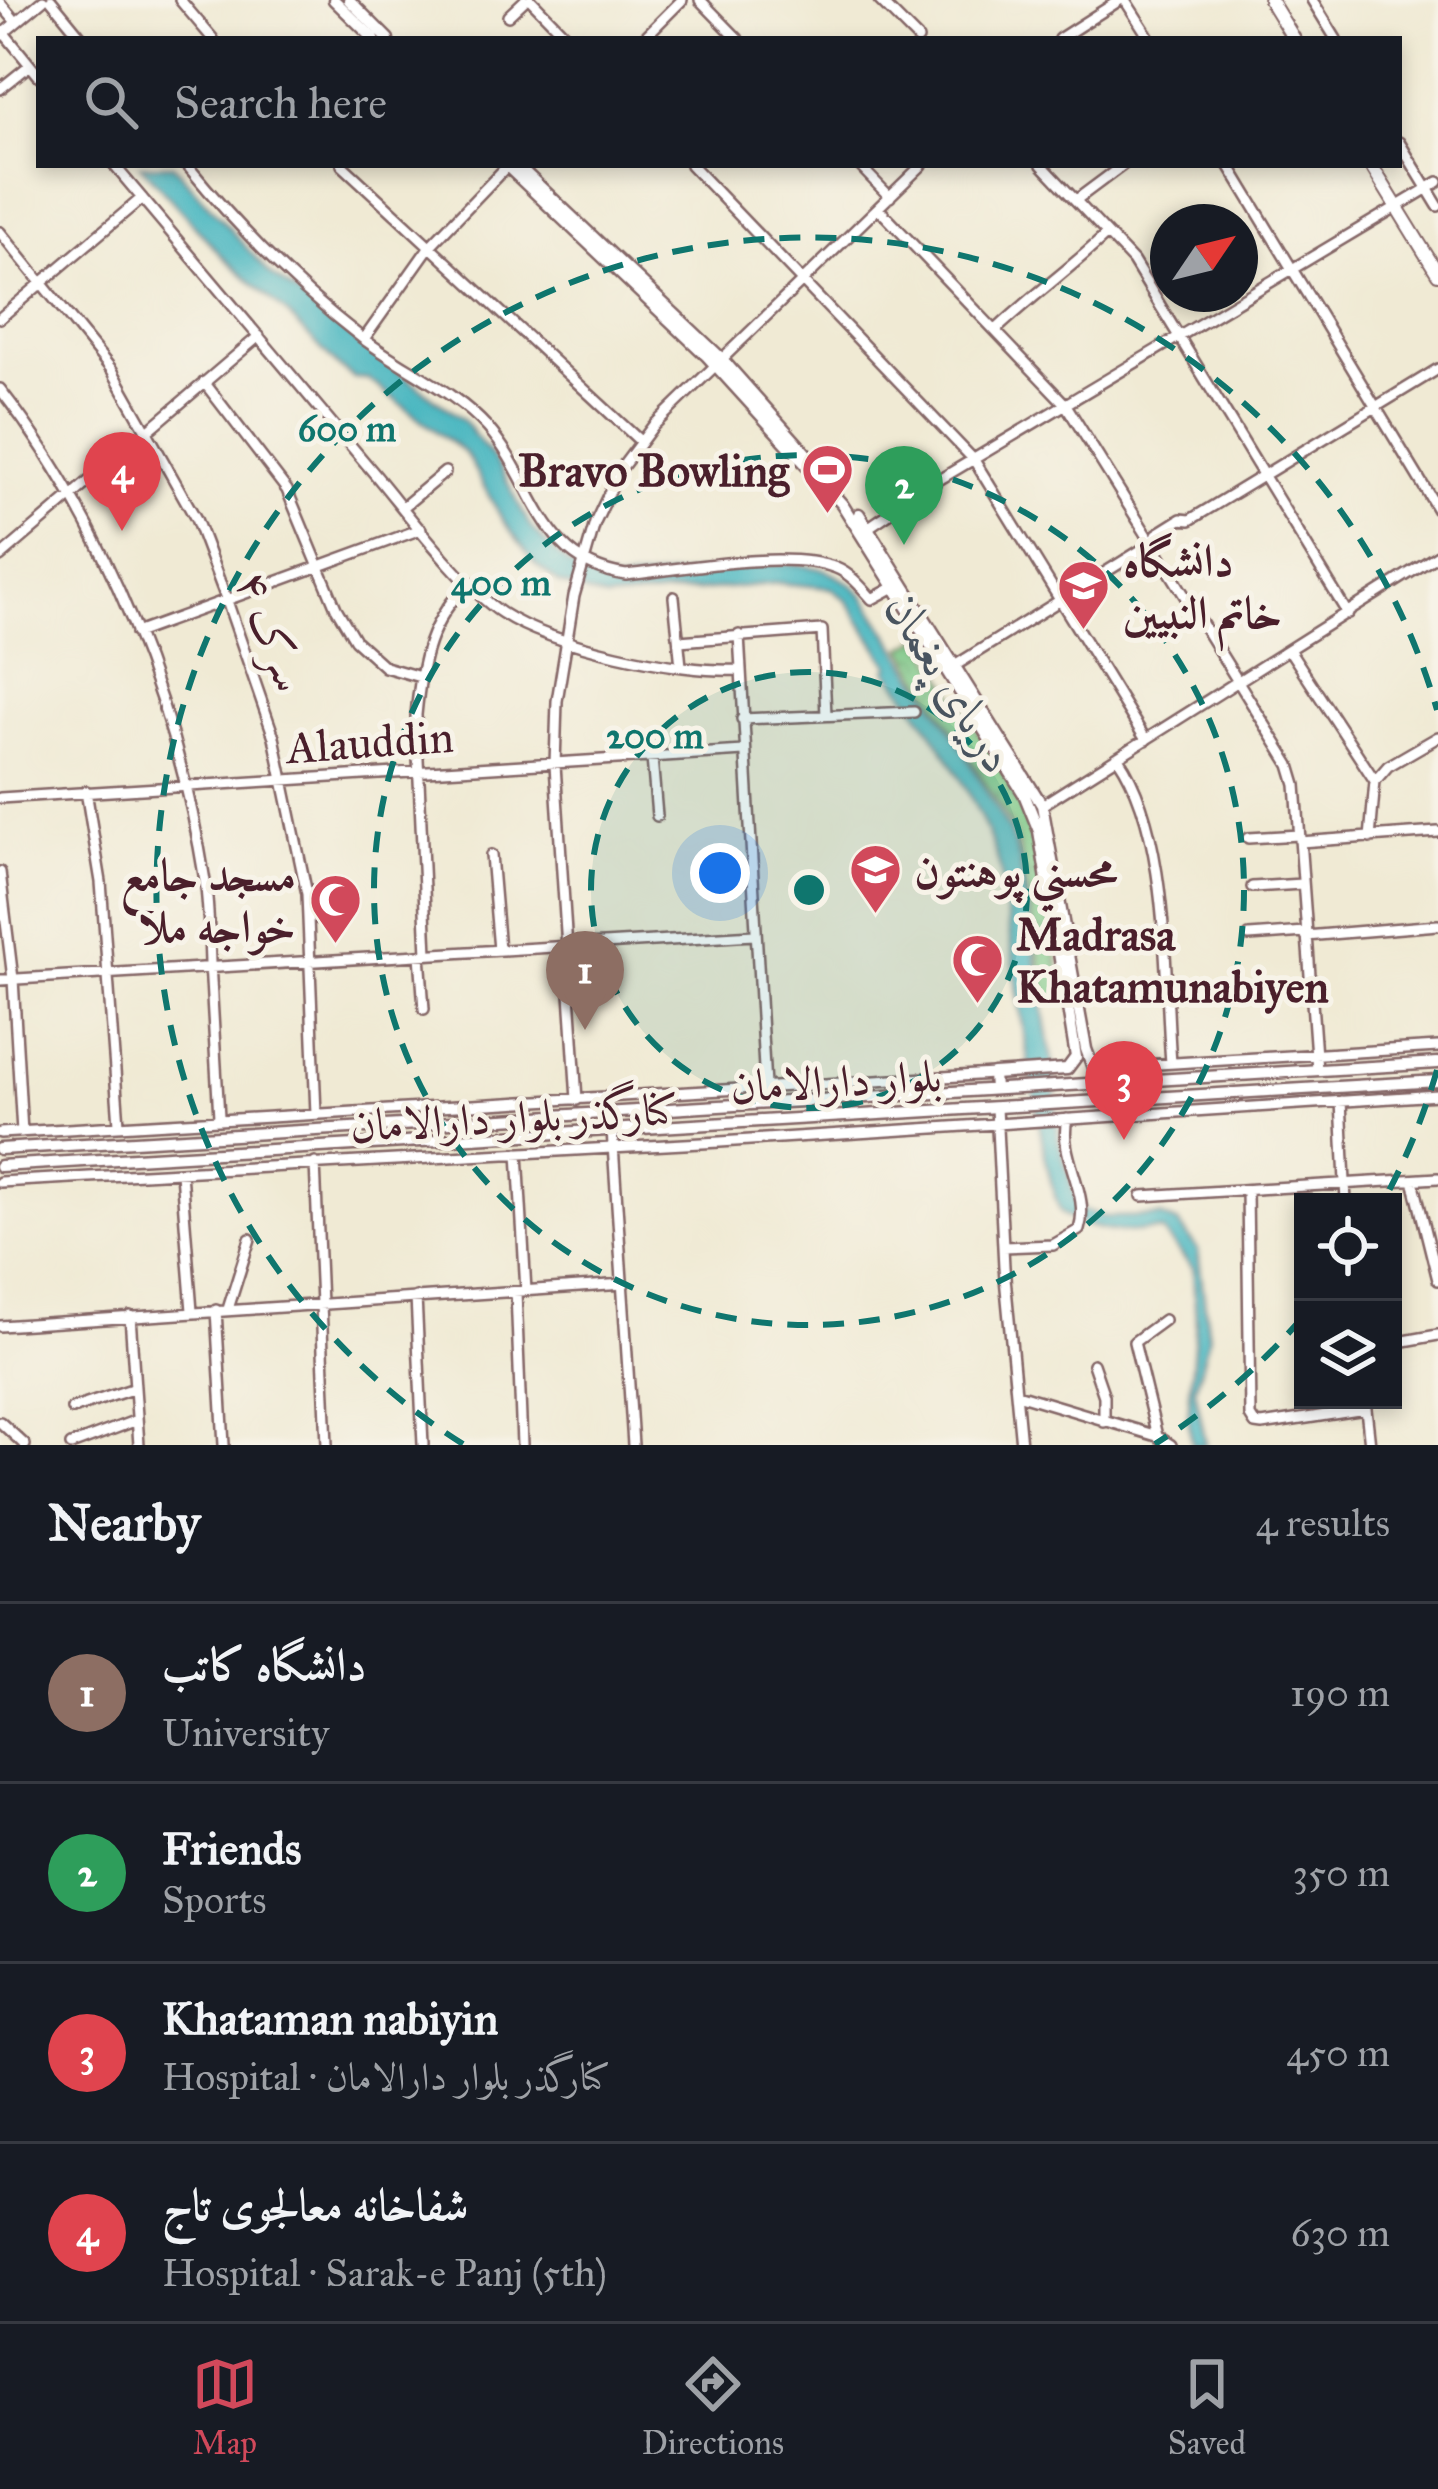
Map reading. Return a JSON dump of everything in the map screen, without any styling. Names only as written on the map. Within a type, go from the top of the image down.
[{"type":"highway","points":[[1270,0],[1292,36]]},
{"type":"highway","points":[[1373,168],[1438,274]]},
{"type":"main road","points":[[334,0],[371,36]]},
{"type":"main road","points":[[349,0],[385,36]]},
{"type":"main road","points":[[509,168],[719,362],[842,504],[956,665],[1042,806],[1093,1068],[1109,1082],[1438,1063]]},
{"type":"main road","points":[[520,168],[719,362],[869,527],[931,633]]},
{"type":"main road","name":"کنارگذر بلوار دارالامان","points":[[931,633],[1024,794],[1040,831],[1076,1057],[1070,1069],[993,1074]]},
{"type":"main road","points":[[993,1074],[994,1089]]},
{"type":"main road","points":[[1137,1081],[1131,1097],[1438,1081]]},
{"type":"main road","name":"بلوار دارالامان","points":[[0,1149],[650,1101],[766,1102],[1109,1082]]},
{"type":"main road","points":[[930,1093],[931,1111]]},
{"type":"main road","name":"بلوار دارالامان","points":[[0,1166],[1131,1097]]},
{"type":"street","points":[[180,0],[210,36]]},
{"type":"street","points":[[508,16],[528,0],[566,36]]},
{"type":"street","points":[[646,36],[682,0]]},
{"type":"street","points":[[700,0],[735,36]]},
{"type":"street","points":[[879,0],[915,36]]},
{"type":"street","points":[[1064,36],[1123,0],[1148,36]]},
{"type":"street","points":[[1312,0],[1334,36]]},
{"type":"street","points":[[36,72],[2,34],[16,22],[45,1],[80,36]]},
{"type":"street","points":[[0,3],[16,22]]},
{"type":"street","points":[[0,89],[30,65]]},
{"type":"street","points":[[1402,147],[1438,206]]},
{"type":"street","points":[[117,168],[421,529],[500,611],[616,654],[739,670]]},
{"type":"street","points":[[190,168],[272,263],[364,339],[470,410],[490,431],[541,521],[583,561],[626,574],[813,562],[848,574],[874,600],[896,586]]},
{"type":"street","points":[[345,168],[640,441]]},
{"type":"street","points":[[364,339],[430,246],[503,168]]},
{"type":"street","points":[[694,168],[974,460],[1146,740]]},
{"type":"street","points":[[862,168],[890,196]]},
{"type":"street","points":[[577,1100],[555,764],[556,701],[574,596],[604,502],[640,441],[919,168]]},
{"type":"street","points":[[1045,168],[1132,261],[1348,614]]},
{"type":"street","points":[[1076,200],[1120,168]]},
{"type":"street","points":[[1231,168],[1438,510]]},
{"type":"street","points":[[869,527],[1438,182]]},
{"type":"street","points":[[0,318],[142,198]]},
{"type":"street","points":[[878,208],[1066,405],[1290,765],[1296,785],[1317,1070]]},
{"type":"street","name":"سرک ۴","points":[[0,232],[112,370],[196,519],[227,601],[285,781],[307,894],[316,1114]]},
{"type":"street","points":[[996,330],[1107,234]]},
{"type":"street","points":[[0,557],[259,336]]},
{"type":"street","points":[[956,665],[1154,542],[1157,534],[1181,519],[1190,520],[1438,369]]},
{"type":"street","points":[[203,382],[287,490],[336,608],[355,640],[386,667],[420,677]]},
{"type":"street","points":[[0,388],[72,495],[113,577],[136,633],[185,789],[206,883],[219,1118]]},
{"type":"street","points":[[403,507],[445,472]]},
{"type":"street","points":[[136,633],[421,529]]},
{"type":"street","points":[[1042,806],[1438,555]]},
{"type":"street","points":[[424,1009],[416,715],[420,677],[436,622],[470,582]]},
{"type":"street","points":[[674,597],[682,666]]},
{"type":"street","points":[[679,641],[822,630],[826,715]]},
{"type":"street","points":[[740,634],[766,1102]]},
{"type":"street","points":[[1290,652],[1375,781]]},
{"type":"street","points":[[742,719],[914,712]]},
{"type":"street","points":[[1370,838],[1375,781],[1388,766],[1438,737]]},
{"type":"street","name":"Alauddin","points":[[0,797],[744,751]]},
{"type":"street","points":[[652,758],[657,815]]},
{"type":"street","points":[[1118,758],[1133,780],[1154,848],[1171,1063]]},
{"type":"street","points":[[86,791],[101,882],[119,1124]]},
{"type":"street","points":[[1248,838],[1370,838],[1438,832]]},
{"type":"street","points":[[491,855],[499,950]]},
{"type":"street","points":[[0,872],[13,979],[22,1132]]},
{"type":"street","points":[[1252,887],[1302,884]]},
{"type":"street","points":[[1249,936],[1438,925]]},
{"type":"street","points":[[0,980],[754,935]]},
{"type":"street","points":[[1093,1068],[1438,1047]]},
{"type":"street","name":"کنارگذر بلوار دارالامان","points":[[0,1133],[577,1100],[650,1101],[765,1088],[993,1074]]},
{"type":"street","points":[[1003,1247],[1053,1245],[1075,1236],[1082,1223],[1084,1210],[1067,1157],[1062,1119],[1438,1095]]},
{"type":"street","points":[[1342,1101],[1345,1193]]},
{"type":"street","points":[[996,1108],[1021,1445]]},
{"type":"street","name":"کنارگذر بلوار دارالامان","points":[[0,1182],[1062,1119]]},
{"type":"street","points":[[612,1130],[633,1445]]},
{"type":"street","points":[[518,1153],[522,1445]]},
{"type":"street","points":[[315,1163],[327,1445]]},
{"type":"street","points":[[181,1173],[192,1311]]},
{"type":"street","points":[[1142,1196],[1438,1178]]},
{"type":"street","points":[[1413,1180],[1438,1280]]},
{"type":"street","points":[[1247,1190],[1250,1416],[1262,1426],[1342,1409]]},
{"type":"street","points":[[224,1445],[222,1310],[250,1239]]},
{"type":"street","points":[[1,1323],[624,1284]]},
{"type":"street","points":[[416,1297],[424,1445]]},
{"type":"street","points":[[130,1316],[139,1445]]},
{"type":"street","points":[[1157,1436],[1134,1342],[1164,1320]]},
{"type":"street","points":[[1402,1341],[1438,1335]]},
{"type":"street","points":[[1093,1364],[1104,1396],[1104,1422]]},
{"type":"street","points":[[72,1409],[135,1388]]},
{"type":"street","points":[[1017,1394],[1157,1436],[1171,1445]]},
{"type":"street","points":[[1366,1409],[1370,1445]]},
{"type":"street","points":[[71,1445],[137,1420]]},
{"type":"street","points":[[0,1422],[6,1434],[25,1445]]},
{"type":"green space","points":[[920,638],[1033,826],[1065,997],[1046,1000],[1014,830],[903,648]]},
{"type":"water","points":[[143,168],[176,168],[270,274],[463,420],[500,468],[531,528],[569,566],[615,582],[767,564],[800,565],[824,569],[864,596],[954,735],[1008,829],[1019,859],[1053,1066],[1059,1141],[1078,1208],[1104,1217],[1161,1216],[1179,1224],[1198,1250],[1209,1337],[1195,1389],[1206,1445],[1192,1445],[1188,1416],[1196,1321],[1193,1269],[1162,1231],[1107,1230],[1063,1214],[1046,1160],[1000,868],[991,842],[952,764],[847,601],[831,588],[779,583],[606,600],[560,584],[535,564],[502,519],[466,454],[368,379],[354,378],[339,367],[222,256]]},
{"type":"place","name":"Bravo Bowling","points":[[828,516]]},
{"type":"place","name":"شفاخانه معالجوی تاج","points":[[122,531]]},
{"type":"place","name":"Friends","points":[[904,545]]},
{"type":"place","name":"دانشگاه خاتم النبیین","points":[[1084,632]]},
{"type":"place","name":"محسني پوهنتون","points":[[875,916]]},
{"type":"place","name":"مسجد جامع خواجه ملا","points":[[335,946]]},
{"type":"place","name":"Madrasa Khatamunabiyen","points":[[977,1006]]},
{"type":"place","name":"دانشگاه کاتب","points":[[585,1030]]},
{"type":"place","name":"Khataman nabiyin","points":[[1124,1140]]},
{"type":"water label","name":"دریای پغمان","points":[[951,683]]}]
